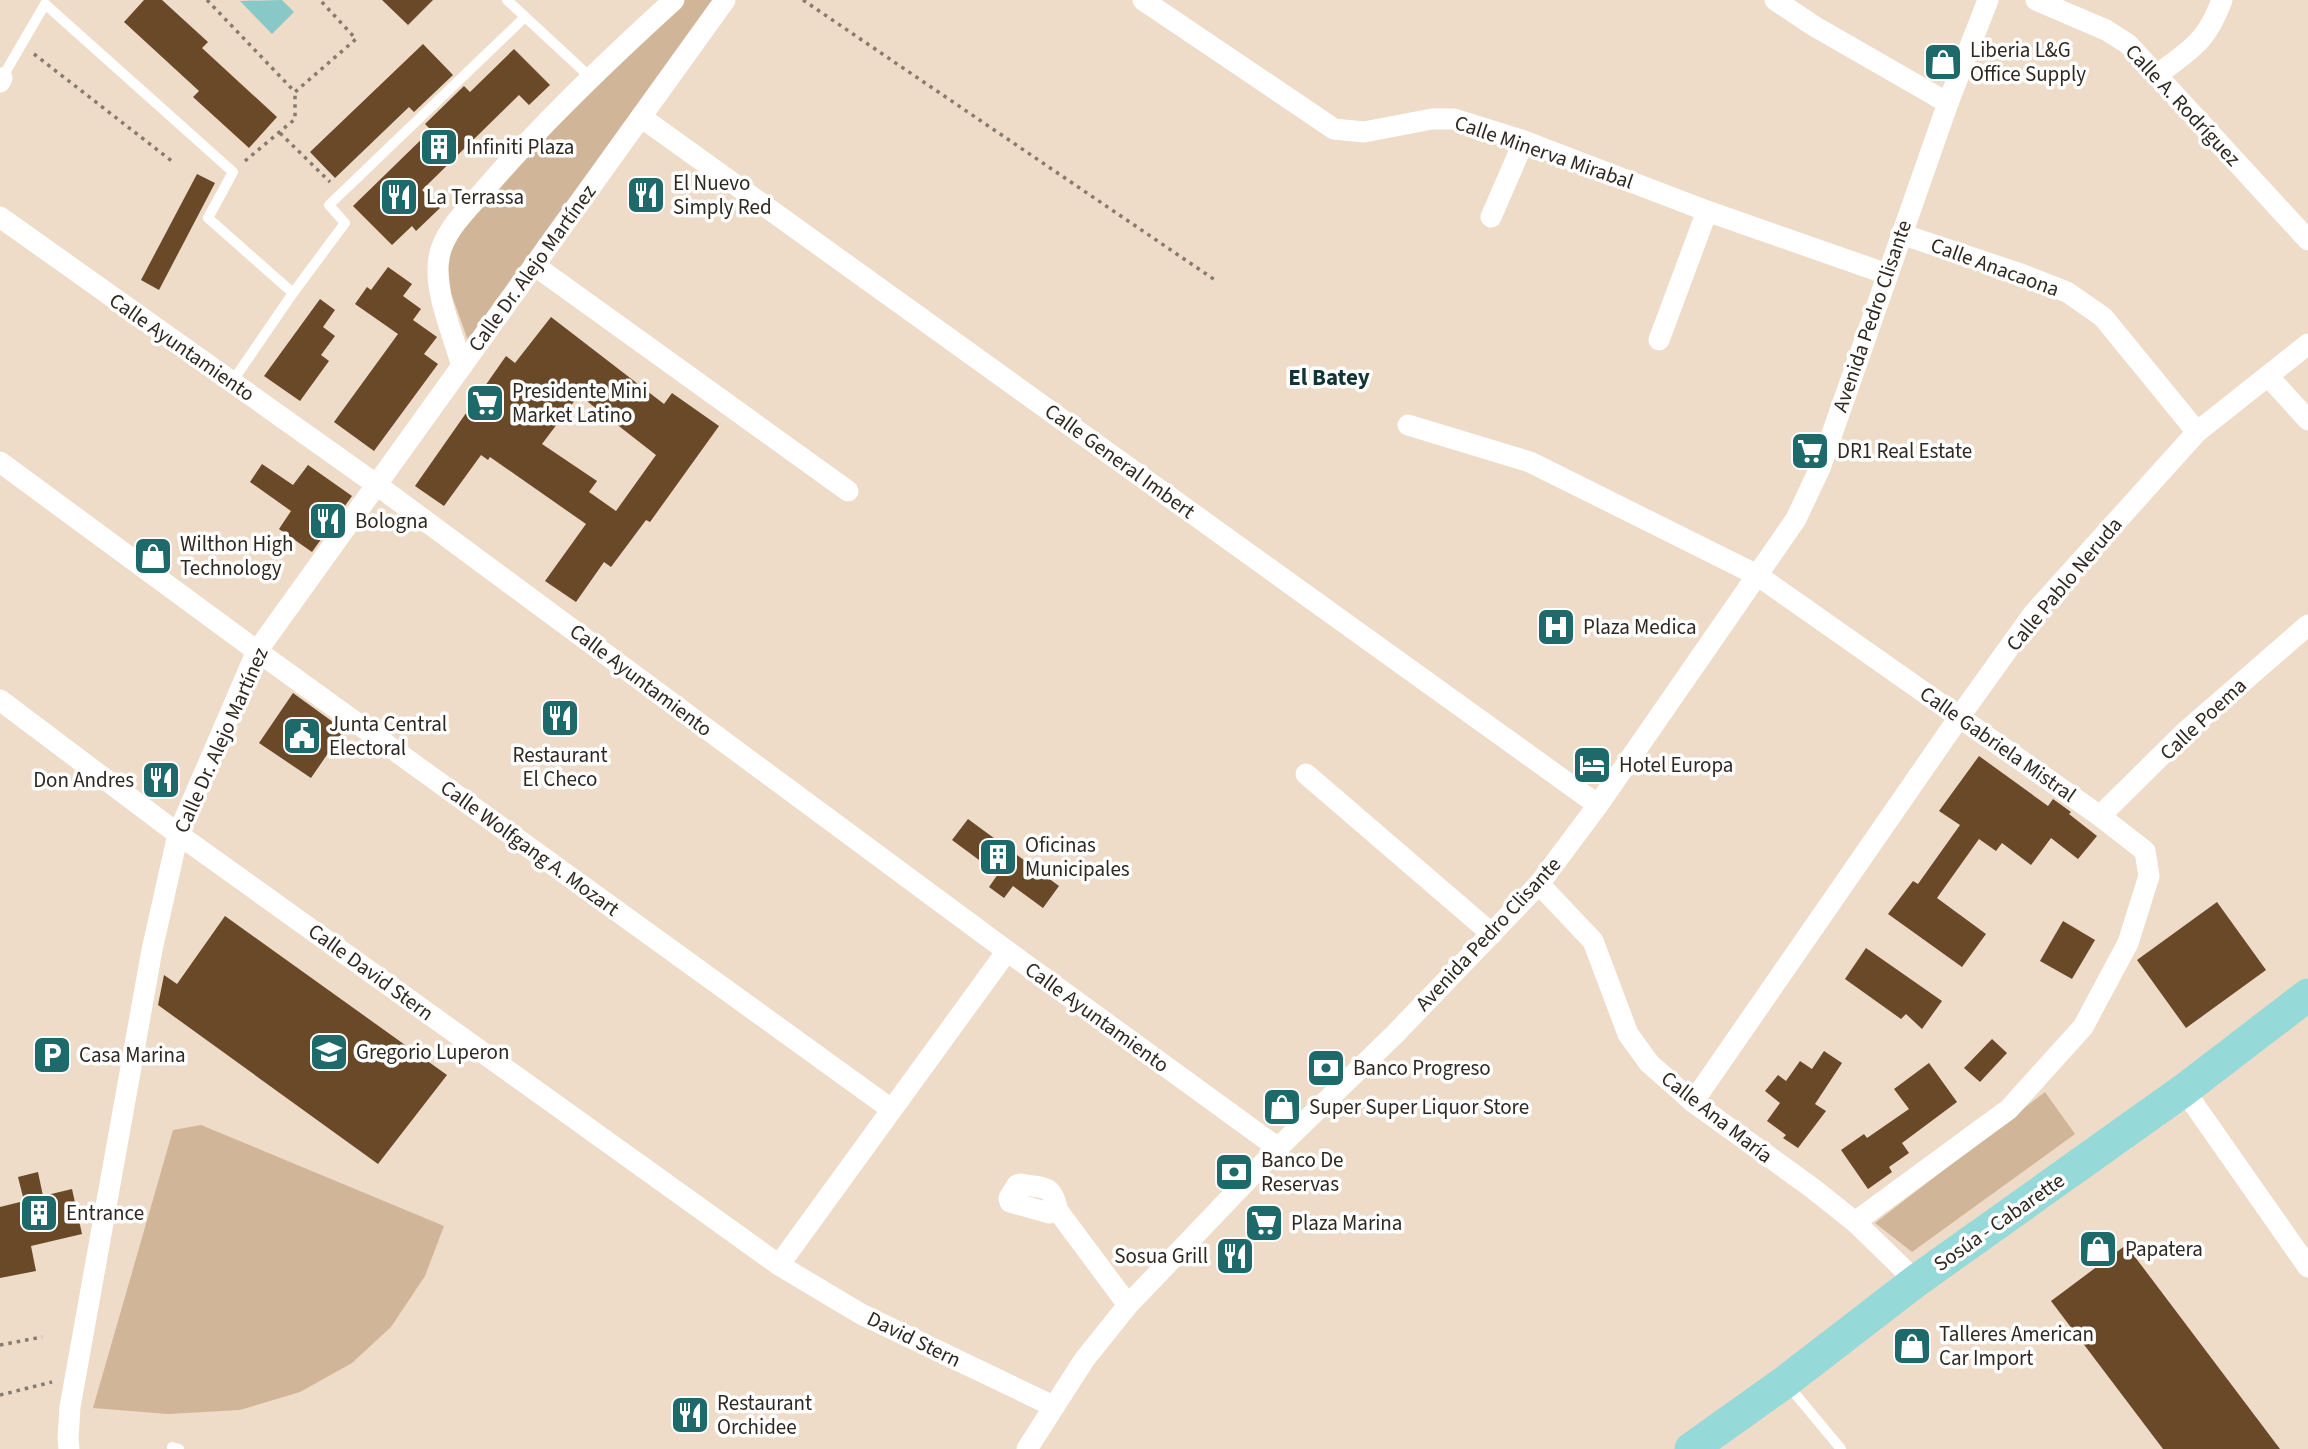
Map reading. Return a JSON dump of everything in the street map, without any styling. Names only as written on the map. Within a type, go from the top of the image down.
[{"type":"main road","name":"Sosúa - Cabarette","points":[[1691,1449],[1785,1382],[1916,1281],[2184,1090],[2308,995]]},
{"type":"street","points":[[462,366],[439,288],[437,270],[439,253],[455,224],[506,165],[590,77],[674,0]]},
{"type":"street","name":"Calle Dr. Alejo Martínez","points":[[69,1449],[70,1407],[152,950],[178,834],[257,651],[725,0]]},
{"type":"street","name":"Calle Minerva Mirabal","points":[[1143,0],[1334,129],[1364,132],[1443,118],[1454,119],[1524,141],[1707,211],[1887,274]]},
{"type":"street","points":[[1774,0],[1948,103]]},
{"type":"street","name":"Avenida Pedro Clisante","points":[[1027,1449],[1090,1351],[1128,1305],[1278,1148],[1396,1033],[1539,884],[1598,805],[1796,519],[1820,468],[1948,103],[1988,0]]},
{"type":"street","name":"Calle A. Rodríguez","points":[[2036,0],[2116,35],[2157,75],[2308,240]]},
{"type":"street","points":[[2157,75],[2201,41],[2213,23],[2222,0]]},
{"type":"street","name":"Calle General Imbert","points":[[641,117],[1598,805]]},
{"type":"street","points":[[1491,217],[1524,141]]},
{"type":"street","points":[[1659,340],[1707,211]]},
{"type":"street","name":"Calle Ayuntamiento","points":[[0,217],[377,485],[1278,1148]]},
{"type":"street","name":"Calle Anacaona","points":[[1901,234],[2067,292],[2103,317],[2197,432]]},
{"type":"street","points":[[534,265],[848,491]]},
{"type":"street","name":"Calle Pablo Neruda","points":[[1693,1102],[1960,716],[2034,614],[2197,432],[2308,344]]},
{"type":"street","points":[[2268,376],[2308,420]]},
{"type":"street","name":"Calle Gabriela Mistral","points":[[1408,425],[1530,462],[1757,575],[2146,850],[2150,876],[2128,943],[2083,1027],[2009,1109],[1855,1222]]},
{"type":"street","name":"Calle Wolfgang A. Mozart","points":[[0,463],[891,1109]]},
{"type":"street","name":"Calle Poema","points":[[2100,816],[2184,733],[2308,625]]},
{"type":"street","name":"Calle David Stern","points":[[0,700],[178,834],[779,1265]]},
{"type":"street","points":[[1306,774],[1492,934]]},
{"type":"street","name":"Calle Ana María","points":[[1539,884],[1593,941],[1628,1034],[1649,1063],[1693,1102],[1855,1222],[1916,1281]]},
{"type":"street","points":[[779,1265],[1007,951]]},
{"type":"street","points":[[2184,1090],[2308,1268]]},
{"type":"street","points":[[1058,1211],[1128,1305]]},
{"type":"street","name":"David Stern","points":[[779,1265],[861,1314],[1053,1406]]},
{"type":"lane","points":[[507,0],[590,77]]},
{"type":"lane","points":[[1,80],[45,4],[233,172],[208,218],[293,293]]},
{"type":"lane","points":[[232,382],[345,223],[329,205],[525,17]]},
{"type":"lane","points":[[1785,1382],[1841,1449]]},
{"type":"path","points":[[207,0],[295,92],[295,120],[233,172]]},
{"type":"path","points":[[295,92],[356,39],[320,0]]},
{"type":"path","points":[[803,0],[1215,280]]},
{"type":"path","points":[[22,44],[173,162]]},
{"type":"path","points":[[279,133],[341,193]]},
{"type":"path","points":[[0,1345],[42,1337]]},
{"type":"path","points":[[0,1395],[52,1382]]},
{"type":"shaded area","points":[[678,0],[721,0],[470,346],[451,293],[447,258],[464,227],[568,111]]},
{"type":"shaded area","points":[[2045,1092],[2075,1134],[1912,1252],[1875,1223]]},
{"type":"shaded area","points":[[201,1125],[444,1226],[425,1276],[391,1327],[352,1363],[300,1392],[240,1410],[168,1414],[93,1408],[173,1130]]},
{"type":"water","points":[[282,0],[294,12],[272,34],[240,1]]},
{"type":"building","points":[[144,0],[162,0],[208,42],[202,48],[277,117],[249,148],[193,97],[199,91],[124,22]]},
{"type":"building","points":[[382,0],[433,0],[408,25]]},
{"type":"building","points":[[423,44],[453,75],[414,112],[409,107],[335,178],[310,152]]},
{"type":"building","name":"Infiniti Plaza","points":[[514,49],[550,85],[529,105],[519,95],[422,190],[440,208],[416,231],[412,226],[392,245],[353,206],[431,130],[425,124],[464,86],[470,92]]},
{"type":"building","points":[[197,174],[215,183],[159,290],[141,280]]},
{"type":"building","points":[[388,267],[412,284],[403,296],[421,309],[413,320],[437,337],[424,354],[438,364],[374,451],[334,422],[398,334],[355,304],[367,287],[371,290]]},
{"type":"building","points":[[320,299],[335,310],[323,327],[335,336],[321,355],[329,361],[300,401],[264,376]]},
{"type":"building","points":[[551,317],[664,404],[672,393],[719,426],[650,522],[646,520],[611,567],[604,562],[576,602],[545,581],[586,524],[490,457],[488,460],[481,455],[444,506],[415,486],[506,356],[515,363]],"holes":[[[579,395],[656,455],[616,511],[589,492],[597,481],[542,444]]]},
{"type":"building","points":[[262,464],[293,485],[308,465],[352,496],[312,552],[279,529],[291,511],[250,482]]},
{"type":"building","name":"Junta Central Electoral","points":[[293,693],[344,730],[311,778],[259,743]]},
{"type":"building","points":[[1979,756],[2048,806],[2053,799],[2097,836],[2078,859],[2051,838],[2031,865],[2002,843],[1996,851],[1979,839],[1937,898],[1986,934],[1962,967],[1888,914],[1913,881],[1918,884],[1960,825],[1939,811]]},
{"type":"building","name":"Oficinas Municipales","points":[[968,819],[1059,886],[1043,908],[1013,886],[1004,898],[989,887],[998,874],[952,840]]},
{"type":"building","points":[[2217,902],[2266,970],[2186,1028],[2137,960]]},
{"type":"building","points":[[225,916],[447,1075],[378,1164],[158,1005],[164,975],[177,984]]},
{"type":"building","points":[[2063,921],[2095,940],[2072,979],[2040,961]]},
{"type":"building","points":[[1866,948],[1942,1001],[1922,1029],[1906,1014],[1901,1019],[1845,979]]},
{"type":"building","points":[[1992,1039],[2007,1053],[1980,1082],[1964,1068]]},
{"type":"building","points":[[1824,1051],[1842,1063],[1815,1104],[1826,1111],[1798,1148],[1783,1138],[1786,1135],[1767,1121],[1780,1103],[1765,1091],[1778,1075],[1786,1081],[1800,1061],[1812,1069]]},
{"type":"building","points":[[1929,1063],[1957,1102],[1902,1143],[1909,1153],[1889,1167],[1892,1172],[1868,1189],[1841,1150],[1864,1134],[1867,1138],[1909,1109],[1894,1089]]},
{"type":"building","name":"Entrance","points":[[38,1172],[43,1196],[72,1189],[82,1234],[31,1246],[36,1271],[0,1278],[0,1207],[24,1201],[18,1177]]},
{"type":"building","points":[[2126,1245],[2280,1449],[2163,1449],[2051,1301]]},
{"type":"place","name":"Liberia L&G Office Supply","points":[[1943,62]]},
{"type":"place","name":"Infiniti Plaza","points":[[439,147]]},
{"type":"place","name":"El Nuevo Simply Red","points":[[646,195]]},
{"type":"place","name":"La Terrassa","points":[[399,197]]},
{"type":"place","name":"Presidente Mini Market Latino","points":[[485,403]]},
{"type":"place","name":"DR1 Real Estate","points":[[1810,451]]},
{"type":"place","name":"Bologna","points":[[328,521]]},
{"type":"place","name":"Wilthon High Technology","points":[[153,556]]},
{"type":"place","name":"Plaza Medica","points":[[1556,627]]},
{"type":"place","name":"Restaurant El Checo","points":[[560,718]]},
{"type":"place","name":"Junta Central Electoral","points":[[302,736]]},
{"type":"place","name":"Hotel Europa","points":[[1592,765]]},
{"type":"place","name":"Don Andres","points":[[161,780]]},
{"type":"place","name":"Oficinas Municipales","points":[[998,857]]},
{"type":"place","name":"Gregorio Luperon","points":[[329,1052]]},
{"type":"place","name":"Casa Marina","points":[[52,1055]]},
{"type":"place","name":"Banco Progreso","points":[[1326,1068]]},
{"type":"place","name":"Super Super Liquor Store","points":[[1282,1107]]},
{"type":"place","name":"Banco De Reservas","points":[[1234,1172]]},
{"type":"place","name":"Entrance","points":[[39,1213]]},
{"type":"place","name":"Plaza Marina","points":[[1264,1223]]},
{"type":"place","name":"Papatera","points":[[2098,1249]]},
{"type":"place","name":"Sosua Grill","points":[[1235,1256]]},
{"type":"place","name":"Talleres American Car Import","points":[[1912,1346]]},
{"type":"place","name":"Restaurant Orchidee","points":[[690,1415]]},
{"type":"district","name":"El Batey","points":[[1329,377]]}]
